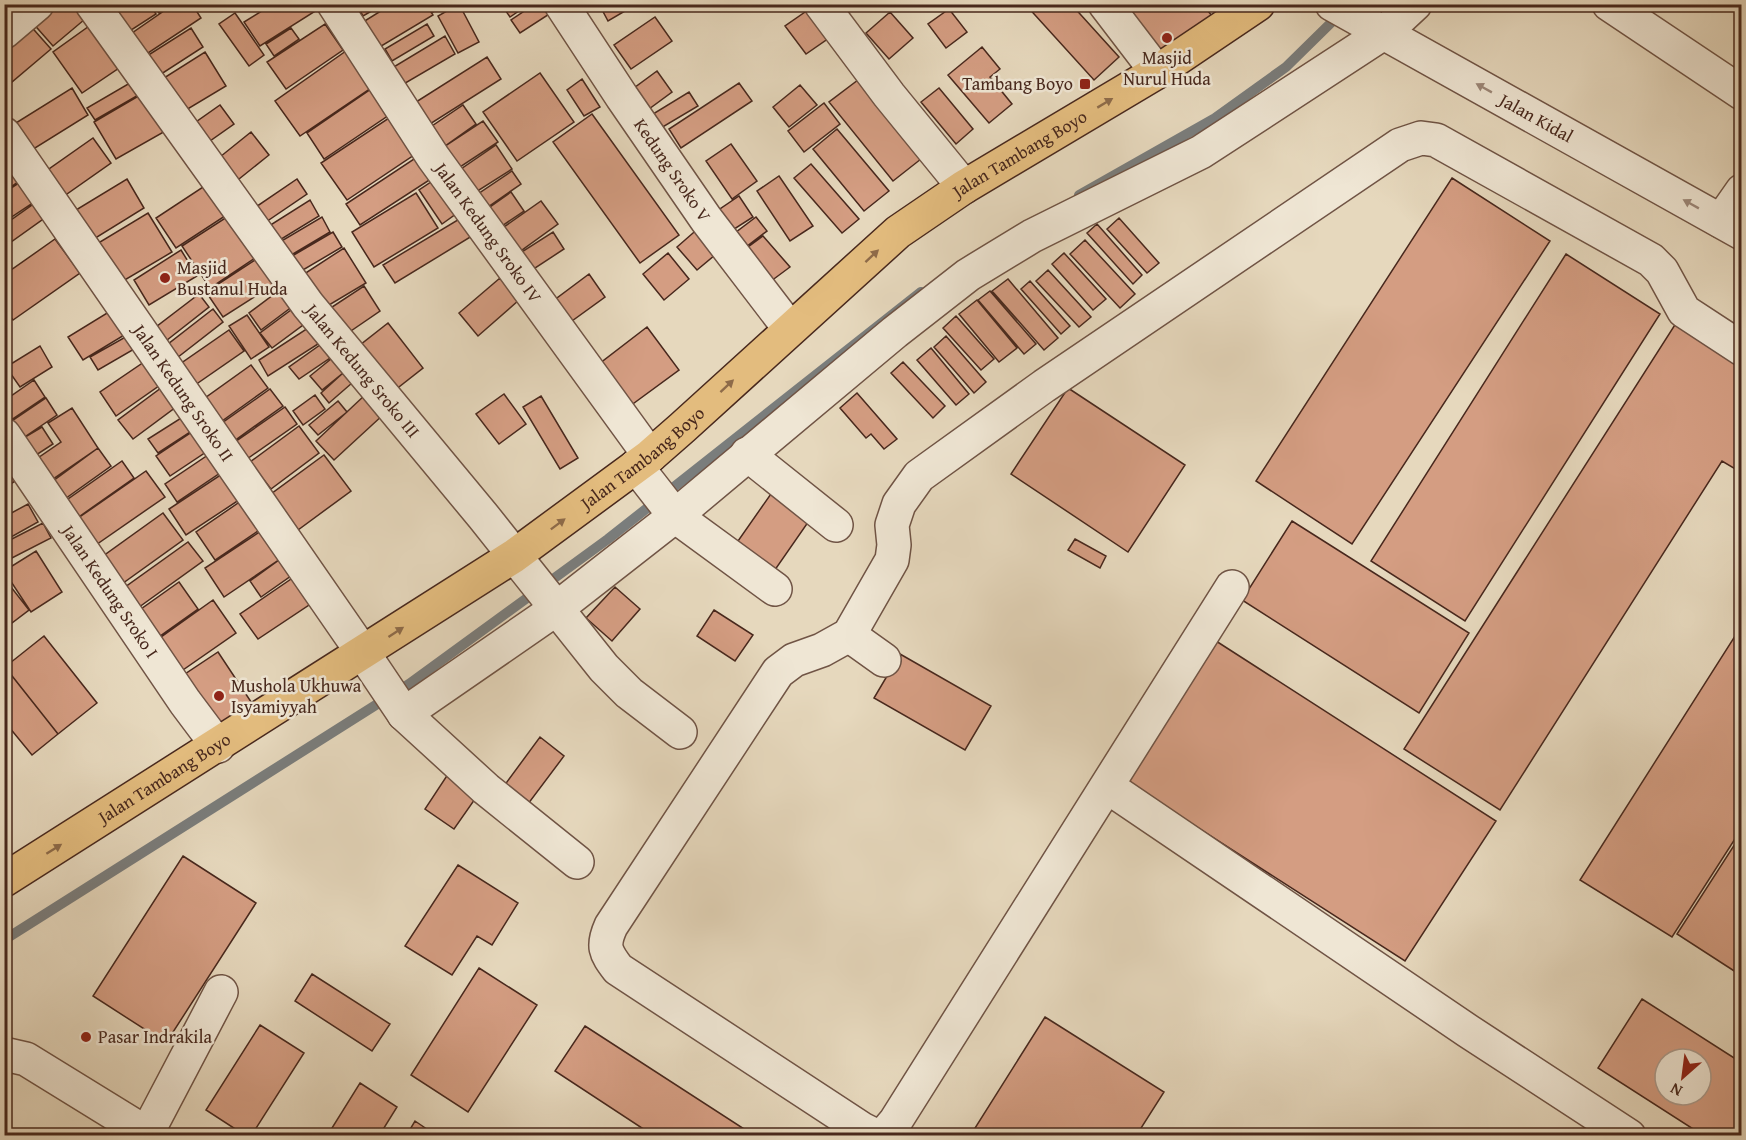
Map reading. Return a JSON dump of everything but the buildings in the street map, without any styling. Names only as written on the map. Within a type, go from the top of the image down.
[{"type":"main road","name":"Jalan Tambang Boyo","points":[[6,876],[218,746],[368,661],[520,564],[643,465],[898,232],[964,187],[1157,72],[1258,4]]},
{"type":"street","points":[[4,32],[37,4]]},
{"type":"street","name":"Jalan Kedung Sroko III","points":[[92,4],[308,305],[483,516],[604,668],[629,693],[680,732]]},
{"type":"street","name":"Jalan Kedung Sroko IV","points":[[334,4],[433,157],[643,465],[671,511],[775,590]]},
{"type":"street","name":"Kedung Sroko V","points":[[561,4],[621,97],[706,219],[790,329]]},
{"type":"street","points":[[821,4],[889,95],[964,187]]},
{"type":"street","points":[[1105,4],[1157,72]]},
{"type":"street","name":"Jalan Kidal","points":[[1332,4],[1731,227]]},
{"type":"street","points":[[400,709],[554,605],[671,511],[747,454],[968,275],[1032,236],[1201,152],[1376,28],[1415,4]]},
{"type":"street","points":[[1609,4],[1742,93]]},
{"type":"street","name":"Jalan Kedung Sroko II","points":[[4,134],[400,709],[486,789],[577,862]]},
{"type":"street","points":[[1232,587],[895,1122],[884,1135],[874,1135],[862,1129],[618,969],[609,957],[605,940],[618,917],[778,672],[795,660],[822,650],[849,635],[892,560],[894,545],[892,525],[899,504],[919,476],[1044,386],[1400,145],[1421,138],[1436,140],[1651,260],[1662,271],[1684,311],[1742,349]]},
{"type":"street","points":[[1731,227],[1742,191]]},
{"type":"street","name":"Jalan Kedung Sroko I","points":[[4,435],[178,692],[218,746]]},
{"type":"street","points":[[747,454],[836,525]]},
{"type":"street","points":[[849,635],[884,660]]},
{"type":"street","points":[[1107,787],[1629,1136]]},
{"type":"street","points":[[4,1054],[26,1059],[147,1135],[220,992]]},
{"type":"waterway","points":[[1079,195],[1215,118],[1286,67],[1341,13]]},
{"type":"waterway","points":[[4,940],[409,684],[608,539],[921,292]]},
{"type":"place","name":"Masjid Nurul Huda","points":[[1167,38]]},
{"type":"place","name":"Tambang Boyo","points":[[1085,84]]},
{"type":"place","name":"Masjid Bustanul Huda","points":[[165,278]]},
{"type":"place","name":"Mushola Ukhuwa Isyamiyyah","points":[[219,696]]},
{"type":"place","name":"Pasar Indrakila","points":[[86,1037]]}]
